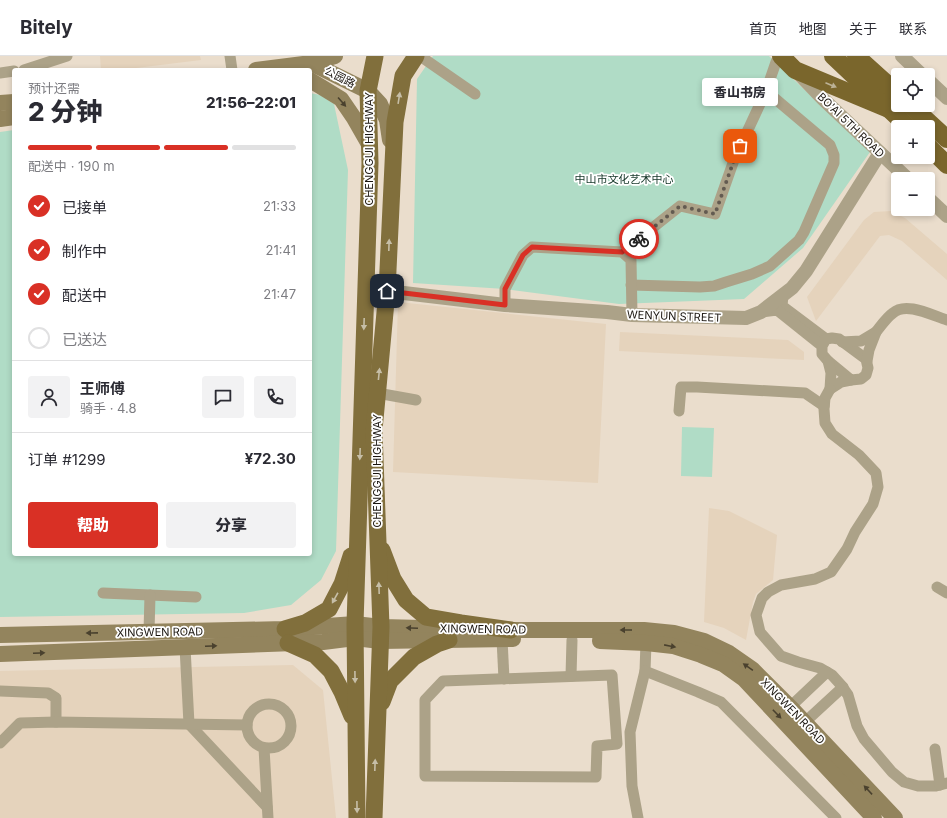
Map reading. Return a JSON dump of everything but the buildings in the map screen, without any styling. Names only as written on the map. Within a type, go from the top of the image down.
[{"type":"highway","points":[[780,56],[795,70],[891,101]]},
{"type":"highway","points":[[833,56],[891,100]]},
{"type":"highway","points":[[856,56],[891,98]]},
{"type":"highway","points":[[872,56],[891,81]]},
{"type":"highway","points":[[918,112],[947,139]]},
{"type":"highway","points":[[935,153],[947,165]]},
{"type":"main road","points":[[311,63],[335,56]]},
{"type":"main road","name":"CHENGGUI HIGHWAY","points":[[357,818],[355,631],[357,535],[370,171],[368,91],[375,56]]},
{"type":"main road","name":"CHENGGUI HIGHWAY","points":[[374,818],[380,634],[374,430],[387,291],[395,122],[403,76],[416,56]]},
{"type":"main road","name":"公园路","points":[[272,68],[311,63],[368,91],[380,104],[387,120],[393,165]]},
{"type":"main road","name":"公园路","points":[[312,81],[341,99],[370,146]]},
{"type":"main road","points":[[0,104],[12,102]]},
{"type":"main road","points":[[0,119],[12,118]]},
{"type":"main road","points":[[356,728],[342,692],[331,671],[315,656],[286,636],[329,609],[342,584],[357,535]]},
{"type":"main road","points":[[377,537],[393,579],[406,600],[426,617],[506,635]]},
{"type":"main road","name":"XINGWEN ROAD","points":[[380,634],[506,635],[644,630],[674,633],[704,641],[729,653],[752,669],[790,706],[895,818]]},
{"type":"main road","name":"XINGWEN ROAD","points":[[0,654],[185,647],[286,636],[355,631],[449,640],[506,635],[572,640],[646,643],[673,646],[723,664],[744,679],[874,818]]},
{"type":"main road","name":"XINGWEN ROAD","points":[[0,635],[150,632],[286,636]]},
{"type":"main road","points":[[377,714],[390,681],[414,657],[437,644],[449,640]]},
{"type":"street","points":[[30,68],[67,56]]},
{"type":"street","points":[[230,56],[232,68]]},
{"type":"street","points":[[420,56],[475,94]]},
{"type":"street","points":[[622,252],[680,206],[715,214],[734,160],[766,91],[776,62],[780,56]]},
{"type":"street","points":[[902,56],[915,68]]},
{"type":"street","name":"BO'AI 5TH ROAD","points":[[795,70],[823,99],[900,172]]},
{"type":"street","points":[[0,73],[12,71]]},
{"type":"street","points":[[935,87],[947,98]]},
{"type":"street","points":[[631,285],[714,286],[752,274],[770,266],[799,240],[830,174],[834,163],[834,155],[830,145],[766,91]]},
{"type":"street","name":"WENYUN STREET","points":[[387,291],[505,305],[599,311],[632,315],[746,318],[761,312],[792,288],[806,271],[880,153]]},
{"type":"street","points":[[935,205],[947,216]]},
{"type":"street","points":[[505,305],[505,289],[523,255],[532,247],[622,252],[631,260],[632,315]]},
{"type":"street","points":[[783,295],[782,306],[824,343]]},
{"type":"street","points":[[842,342],[861,341],[876,332],[894,312],[905,308],[924,311],[936,317],[947,320]]},
{"type":"street","points":[[761,312],[776,310],[824,343]]},
{"type":"street","points":[[876,332],[869,350],[866,375],[860,379],[841,382],[830,390],[825,398],[824,406],[825,424],[832,434],[859,455],[876,473],[878,487],[873,504],[831,572],[815,579],[781,585],[768,592],[762,598],[756,615],[760,632],[781,656],[820,668],[832,675],[843,687],[864,738],[892,772],[904,782],[918,786],[936,786],[944,784],[935,749]]},
{"type":"street","points":[[851,380],[828,361],[822,354],[824,343],[832,338],[839,339],[866,358],[867,361]]},
{"type":"street","points":[[828,361],[831,373],[830,390]]},
{"type":"street","points":[[679,411],[681,387],[806,393],[824,406]]},
{"type":"street","points":[[377,393],[416,400]]},
{"type":"street","points":[[937,587],[947,593]]},
{"type":"street","points":[[103,593],[196,597]]},
{"type":"street","points":[[150,595],[150,632]]},
{"type":"street","points":[[504,679],[506,635]]},
{"type":"street","points":[[571,676],[572,640]]},
{"type":"street","points":[[638,818],[632,786],[630,732],[645,671],[646,643]]},
{"type":"street","points":[[185,647],[189,724],[267,813]]},
{"type":"street","points":[[645,671],[721,702],[836,818]]},
{"type":"street","points":[[790,706],[827,672]]},
{"type":"street","points":[[612,675],[617,744],[597,746],[596,777],[425,776],[425,700],[443,681],[571,676],[612,675]]},
{"type":"street","points":[[805,722],[843,687]]},
{"type":"street","points":[[0,691],[48,693],[56,698],[56,722]]},
{"type":"street","points":[[272,705],[279,707],[289,716],[291,730],[285,742],[279,746],[264,748],[257,744],[248,732],[249,717],[259,707],[272,705]]},
{"type":"street","points":[[0,743],[20,723],[56,722],[248,725]]},
{"type":"street","points":[[264,748],[267,813]]},
{"type":"shaded area","points":[[100,56],[200,56],[201,60],[136,68],[101,68]]},
{"type":"shaded area","points":[[891,211],[891,216],[901,216],[905,218],[947,254],[947,280],[902,241],[889,235],[880,236],[816,321],[807,297],[864,220],[874,212]]},
{"type":"shaded area","points":[[398,302],[606,324],[598,483],[393,472]]},
{"type":"shaded area","points":[[620,332],[788,340],[804,352],[804,360],[619,351]]},
{"type":"shaded area","points":[[709,508],[729,511],[777,535],[773,580],[756,594],[753,602],[746,640],[724,628],[704,622]]},
{"type":"shaded area","points":[[293,665],[323,690],[336,818],[0,818],[0,671]]},
{"type":"green space","name":"中山市文化艺术中心","points":[[433,56],[769,56],[870,152],[803,248],[744,299],[619,304],[505,289],[413,283],[417,79]]},
{"type":"green space","points":[[312,93],[320,95],[334,104],[348,170],[336,551],[321,580],[291,605],[244,613],[0,617],[0,132],[12,130],[12,556],[312,556]]},
{"type":"green space","points":[[682,427],[714,428],[712,477],[681,476]]},
{"type":"way so far","points":[[639,239],[680,206],[715,214],[740,146]]},
{"type":"place","name":"香山书房","points":[[740,146]]},
{"type":"route","points":[[387,291],[505,305],[505,289],[523,255],[532,247],[622,252],[639,239]]}]
